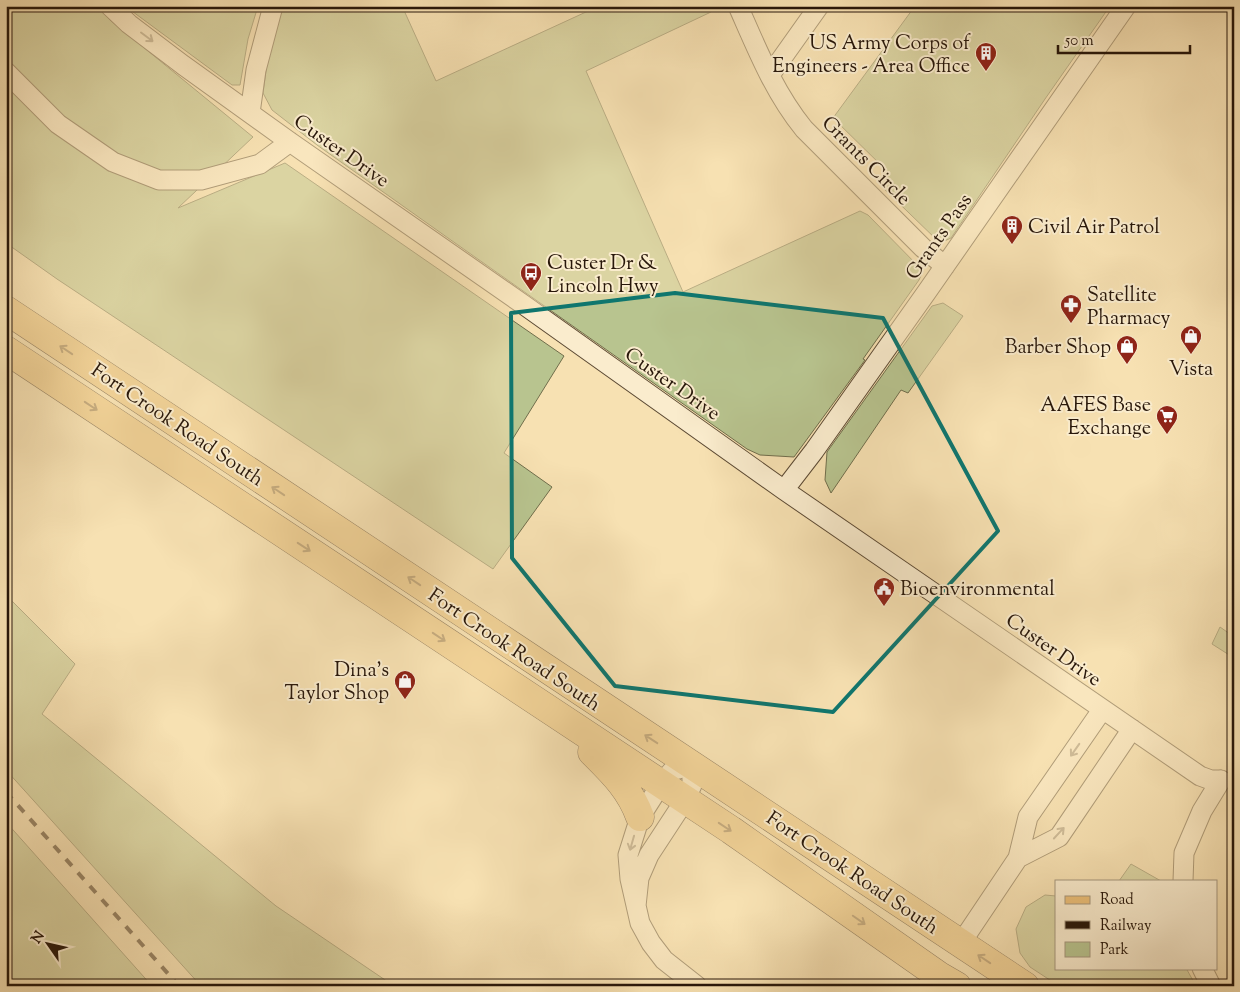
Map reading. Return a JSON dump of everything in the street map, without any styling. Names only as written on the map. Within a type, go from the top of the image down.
[{"type":"main road","name":"Fort Crook Road South","points":[[6,310],[1025,986]]},
{"type":"main road","name":"Fort Crook Road South","points":[[6,350],[685,800],[949,982]]},
{"type":"main road","points":[[556,715],[626,788],[634,801],[640,817]]},
{"type":"main road","points":[[949,982],[961,943]]},
{"type":"street","name":"Custer Drive","points":[[110,6],[129,24],[183,65],[290,142],[524,304],[784,490],[1200,776],[1211,780],[1220,780],[1202,811],[1184,853],[1184,880]]},
{"type":"street","points":[[250,113],[258,62],[273,6]]},
{"type":"street","name":"Grants Circle","points":[[738,6],[770,76],[790,111],[804,129],[923,248],[944,266]]},
{"type":"street","points":[[770,76],[819,6]]},
{"type":"street","name":"Grants Pass","points":[[784,490],[814,451],[1126,6]]},
{"type":"street","points":[[6,72],[58,124],[113,162],[159,180],[201,180],[260,164],[290,142]]},
{"type":"street","points":[[961,943],[1018,858],[1028,817],[1102,710]]},
{"type":"street","points":[[1018,858],[1059,837],[1132,730]]},
{"type":"street","points":[[636,906],[639,878],[649,856],[685,800],[692,785],[692,765],[672,771],[660,784],[640,817],[628,855],[630,879],[636,906],[640,923],[651,943],[664,960],[696,986]]},
{"type":"street","points":[[1203,970],[1211,986]]},
{"type":"highlighted area","points":[[675,293],[883,318],[998,531],[833,712],[615,686],[512,558],[511,313]]},
{"type":"green space","points":[[6,6],[112,6],[109,19],[253,137],[178,208],[285,163],[564,356],[504,453],[552,487],[493,569],[57,279],[6,243]]},
{"type":"green space","points":[[125,6],[258,6],[248,39],[240,85],[232,85]]},
{"type":"green space","points":[[283,6],[402,6],[436,81],[599,6],[718,6],[711,12],[586,71],[683,292],[860,211],[868,215],[923,271],[919,280],[863,359],[865,360],[794,457],[760,455],[747,449],[448,238],[317,145],[272,110],[263,93],[268,56]]},
{"type":"green space","points":[[915,6],[1110,6],[951,238],[940,243],[878,183],[888,172],[833,118]]},
{"type":"green space","points":[[943,303],[963,316],[908,393],[901,390],[831,493],[825,480],[827,452],[932,306]]},
{"type":"green space","points":[[6,595],[75,664],[42,714],[276,906],[394,986],[201,986],[6,770]]},
{"type":"green space","points":[[1220,627],[1230,634],[1234,628],[1234,658],[1212,644]]},
{"type":"green space","points":[[6,822],[152,986],[6,986]]},
{"type":"green space","points":[[1131,864],[1159,880],[1120,880]]},
{"type":"green space","points":[[1045,895],[1055,896],[1055,970],[1187,970],[1196,986],[1059,986],[1030,967],[1020,953],[1016,929],[1026,907]]},
{"type":"railway","points":[[6,792],[179,986]]},
{"type":"place","name":"US Army Corps of Engineers - Area Office","points":[[986,72]]},
{"type":"place","name":"Civil Air Patrol","points":[[1012,245]]},
{"type":"place","name":"Custer Dr & Lincoln Hwy","points":[[531,292]]},
{"type":"place","name":"Satellite Pharmacy","points":[[1071,324]]},
{"type":"place","name":"Vista","points":[[1191,355]]},
{"type":"place","name":"Barber Shop","points":[[1127,365]]},
{"type":"place","name":"AAFES Base Exchange","points":[[1167,435]]},
{"type":"place","name":"Bioenvironmental","points":[[884,607]]},
{"type":"place","name":"Dina's Taylor Shop","points":[[405,700]]}]
